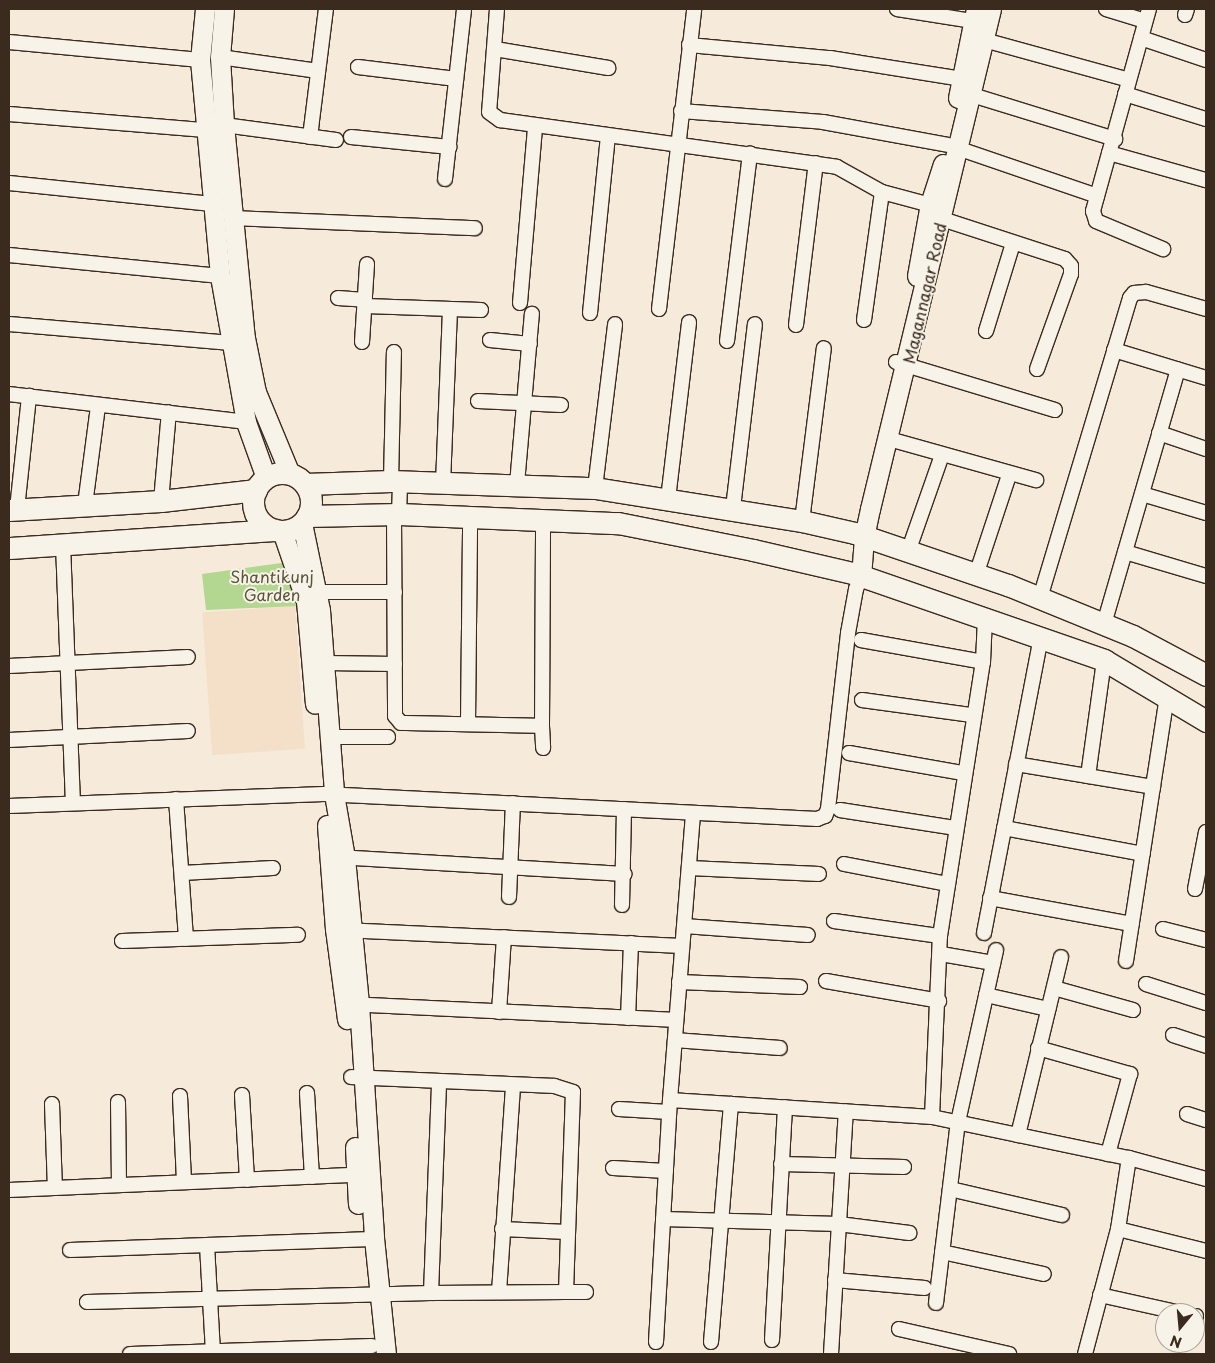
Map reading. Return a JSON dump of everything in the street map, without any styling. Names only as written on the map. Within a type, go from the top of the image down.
[{"type":"main road","points":[[297,479],[312,504],[305,519]]},
{"type":"main road","points":[[13,510],[161,501],[297,479],[443,484],[517,484],[595,488],[733,508],[802,521],[859,535],[1040,598],[1134,636],[1206,675]]},
{"type":"main road","points":[[261,484],[253,502],[256,514],[263,524],[278,531]]},
{"type":"main road","points":[[9,548],[278,531],[305,519],[396,514],[618,523],[857,580],[986,618],[1104,660],[1167,695],[1206,721]]},
{"type":"street","points":[[205,9],[200,60],[220,276],[246,422],[261,484]]},
{"type":"street","points":[[224,9],[220,56],[224,125],[245,338],[256,392],[297,479]]},
{"type":"street","points":[[310,137],[326,9]]},
{"type":"street","points":[[445,179],[464,9]]},
{"type":"street","points":[[497,9],[489,112],[510,123],[750,152],[837,167],[882,192],[939,210],[1013,243],[1065,259],[1071,266],[1071,274],[1036,369]]},
{"type":"street","points":[[659,309],[676,144],[694,9]]},
{"type":"street","points":[[897,9],[975,15]]},
{"type":"street","name":"Magannagar Road","points":[[859,535],[889,439],[915,289],[939,210],[967,87],[984,40],[991,9]]},
{"type":"street","points":[[1106,9],[1147,15],[1125,94],[1115,139],[1109,153],[1093,211],[1096,221],[1164,249]]},
{"type":"street","name":"Magannagar Road","points":[[967,87],[975,15]]},
{"type":"street","points":[[1142,38],[1206,60]]},
{"type":"street","points":[[984,40],[1129,80]]},
{"type":"street","points":[[9,42],[200,60]]},
{"type":"street","points":[[689,45],[830,58],[967,87],[1115,139]]},
{"type":"street","points":[[494,49],[608,68]]},
{"type":"street","points":[[220,56],[318,71]]},
{"type":"street","points":[[358,67],[456,78]]},
{"type":"street","points":[[1125,94],[1206,119]]},
{"type":"street","points":[[682,110],[823,122],[953,147],[1097,196]]},
{"type":"street","points":[[9,114],[205,130]]},
{"type":"street","points":[[224,125],[336,140]]},
{"type":"street","points":[[520,303],[535,127]]},
{"type":"street","points":[[590,313],[608,136]]},
{"type":"street","points":[[351,137],[449,147]]},
{"type":"street","points":[[726,341],[750,152]]},
{"type":"street","points":[[1109,153],[1206,180]]},
{"type":"street","points":[[796,325],[816,163]]},
{"type":"street","points":[[9,183],[212,204]]},
{"type":"street","points":[[864,320],[882,192]]},
{"type":"street","points":[[232,218],[475,228]]},
{"type":"street","points":[[986,331],[1013,243]]},
{"type":"street","points":[[9,255],[220,276]]},
{"type":"street","points":[[362,342],[367,264]]},
{"type":"street","points":[[1040,598],[1114,350],[1134,293],[1146,292],[1206,309]]},
{"type":"street","points":[[338,298],[365,303],[481,310]]},
{"type":"street","points":[[443,484],[450,309]]},
{"type":"street","points":[[517,484],[532,314]]},
{"type":"street","points":[[668,499],[689,322]]},
{"type":"street","points":[[9,324],[232,344]]},
{"type":"street","points":[[595,488],[615,324]]},
{"type":"street","points":[[733,508],[755,324]]},
{"type":"street","points":[[490,340],[530,344]]},
{"type":"street","points":[[802,521],[824,348]]},
{"type":"street","points":[[1114,350],[1206,378]]},
{"type":"street","points":[[394,352],[396,481],[395,664],[397,721],[542,726]]},
{"type":"street","points":[[901,364],[1055,410]]},
{"type":"street","name":"Magannagar Road","points":[[859,535],[901,364]]},
{"type":"street","points":[[1104,624],[1178,370]]},
{"type":"street","points":[[9,394],[246,422]]},
{"type":"street","points":[[13,510],[29,396]]},
{"type":"street","points":[[478,400],[561,406]]},
{"type":"street","points":[[85,505],[98,406]]},
{"type":"street","points":[[161,501],[169,412]]},
{"type":"street","points":[[1159,434],[1206,449]]},
{"type":"street","points":[[889,439],[1009,475],[1036,480]]},
{"type":"street","points":[[908,552],[942,455]]},
{"type":"street","points":[[976,575],[1009,475]]},
{"type":"street","points":[[1142,494],[1206,513]]},
{"type":"street","points":[[468,723],[470,517]]},
{"type":"street","points":[[305,519],[318,592],[325,663],[330,737],[329,794]]},
{"type":"street","points":[[542,748],[543,520]]},
{"type":"street","points":[[130,1354],[377,1352],[352,1004],[343,929],[338,857],[306,601],[278,531]]},
{"type":"street","points":[[9,806],[329,794],[818,819],[825,816],[857,580],[859,535]]},
{"type":"street","points":[[63,544],[73,803]]},
{"type":"street","points":[[1125,552],[1206,576]]},
{"type":"street","points":[[318,592],[395,592]]},
{"type":"street","points":[[932,1117],[939,1001],[940,936],[963,773],[982,662],[986,618]]},
{"type":"street","points":[[984,933],[1041,637]]},
{"type":"street","points":[[862,640],[982,662]]},
{"type":"street","points":[[9,666],[188,657]]},
{"type":"street","points":[[1088,776],[1104,660]]},
{"type":"street","points":[[325,663],[395,664]]},
{"type":"street","points":[[1126,961],[1167,695]]},
{"type":"street","points":[[862,700],[972,716]]},
{"type":"street","points":[[9,740],[188,731]]},
{"type":"street","points":[[330,737],[388,738]]},
{"type":"street","points":[[849,753],[963,773]]},
{"type":"street","points":[[1016,764],[1153,787]]},
{"type":"street","points":[[176,799],[186,939]]},
{"type":"street","points":[[509,897],[513,803]]},
{"type":"street","points":[[622,905],[624,809]]},
{"type":"street","points":[[840,810],[955,828]]},
{"type":"street","points":[[656,1342],[669,1106],[693,812]]},
{"type":"street","points":[[1004,828],[1143,854]]},
{"type":"street","points":[[1195,889],[1206,832]]},
{"type":"street","points":[[338,857],[624,874]]},
{"type":"street","points":[[844,864],[948,884]]},
{"type":"street","points":[[182,873],[272,868]]},
{"type":"street","points":[[689,868],[819,874]]},
{"type":"street","points":[[990,898],[1132,924]]},
{"type":"street","points":[[834,921],[940,936]]},
{"type":"street","points":[[684,926],[808,935]]},
{"type":"street","points":[[343,929],[682,946]]},
{"type":"street","points":[[1163,929],[1206,940]]},
{"type":"street","points":[[122,941],[298,935]]},
{"type":"street","points":[[500,1012],[504,937]]},
{"type":"street","points":[[628,1018],[631,943]]},
{"type":"street","points":[[936,1303],[958,1122],[995,956],[941,954]]},
{"type":"street","points":[[1018,1135],[1061,957]]},
{"type":"street","points":[[826,981],[939,1001]]},
{"type":"street","points":[[679,982],[800,987]]},
{"type":"street","points":[[1146,984],[1206,1003]]},
{"type":"street","points":[[1054,988],[1133,1010]]},
{"type":"street","points":[[986,995],[1048,1009]]},
{"type":"street","points":[[352,1004],[676,1020]]},
{"type":"street","points":[[1172,1035],[1206,1046]]},
{"type":"street","points":[[675,1040],[780,1048]]},
{"type":"street","points":[[1038,1048],[1130,1074],[1108,1154]]},
{"type":"street","points":[[357,1078],[512,1086],[554,1086],[573,1092],[576,1098],[566,1292]]},
{"type":"street","points":[[357,1078],[356,1175],[374,1295]]},
{"type":"street","points":[[431,1292],[439,1081]]},
{"type":"street","points":[[499,1292],[512,1086]]},
{"type":"street","points":[[307,1093],[312,1177]]},
{"type":"street","points":[[242,1095],[247,1180]]},
{"type":"street","points":[[180,1096],[184,1182]]},
{"type":"street","points":[[118,1102],[119,1185]]},
{"type":"street","points":[[52,1104],[55,1188]]},
{"type":"street","points":[[711,1342],[731,1104]]},
{"type":"street","points":[[619,1108],[731,1104],[932,1117],[1129,1158],[1206,1179]]},
{"type":"street","points":[[772,1340],[776,1223],[785,1107]]},
{"type":"street","points":[[831,1354],[846,1111]]},
{"type":"street","points":[[1187,1114],[1206,1120]]},
{"type":"street","points":[[1085,1354],[1118,1229],[1129,1158]]},
{"type":"street","points":[[781,1164],[842,1164],[904,1168]]},
{"type":"street","points":[[613,1168],[666,1171]]},
{"type":"street","points":[[9,1190],[356,1175]]},
{"type":"street","points":[[950,1189],[1062,1214]]},
{"type":"street","points":[[663,1219],[839,1224],[909,1234]]},
{"type":"street","points":[[502,1229],[568,1232]]},
{"type":"street","points":[[1118,1229],[1206,1251]]},
{"type":"street","points":[[70,1250],[365,1239]]},
{"type":"street","points":[[206,1244],[213,1352]]},
{"type":"street","points":[[942,1252],[1044,1274]]},
{"type":"street","points":[[835,1280],[925,1288]]},
{"type":"street","points":[[87,1302],[431,1292],[586,1292]]},
{"type":"street","points":[[1100,1296],[1155,1308]]},
{"type":"street","points":[[899,1328],[1009,1354]]},
{"type":"shaded area","points":[[295,606],[305,749],[212,755],[202,612]]},
{"type":"green space","name":"Shantikunj Garden","points":[[289,562],[298,606],[206,610],[202,574]]}]
